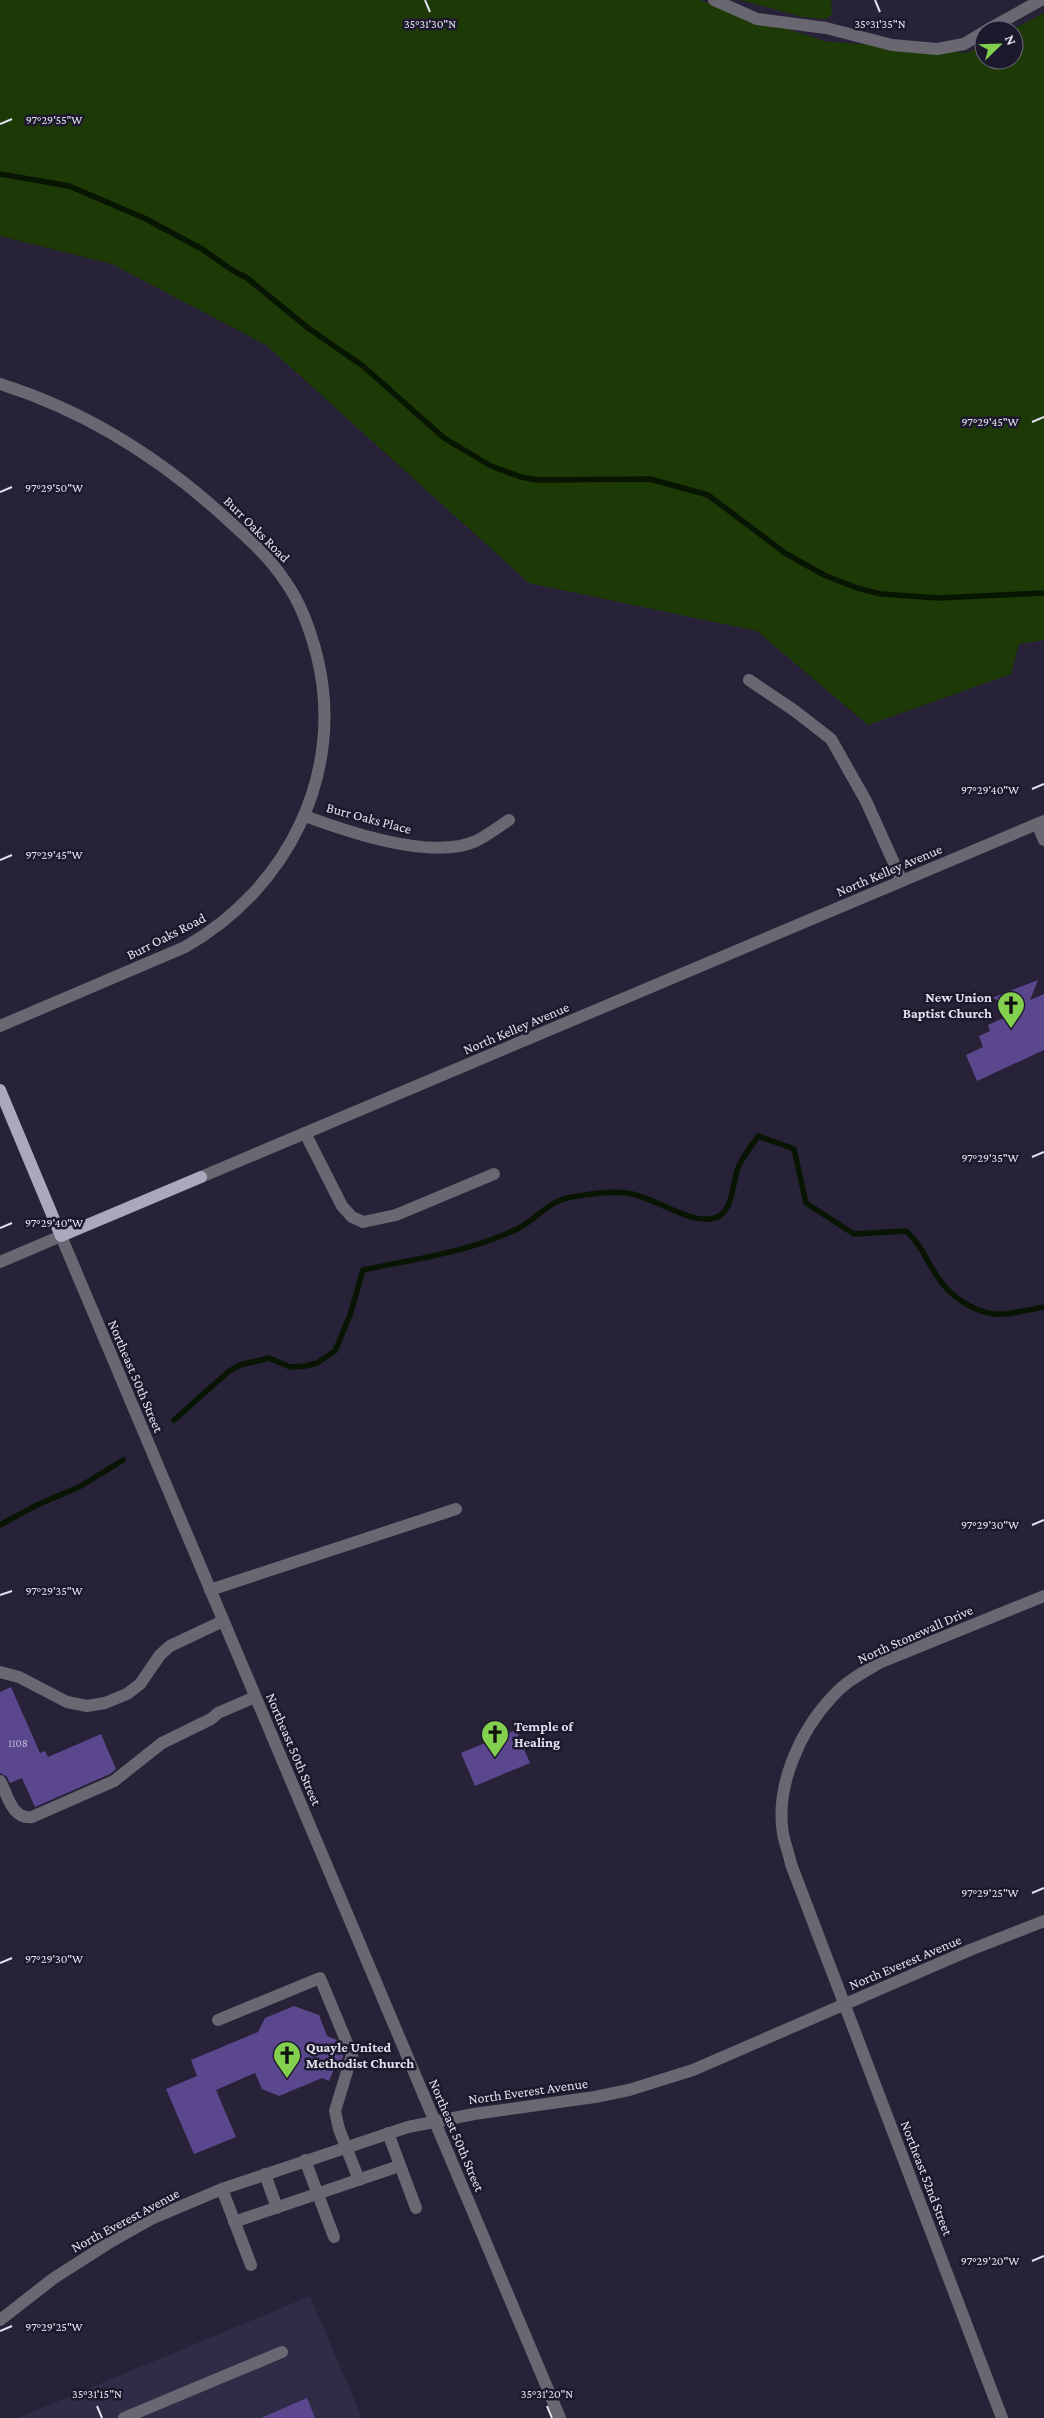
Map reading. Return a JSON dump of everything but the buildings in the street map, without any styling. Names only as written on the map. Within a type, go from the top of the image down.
[{"type":"main road","name":"Northeast 50th Street","points":[[0,1090],[61,1236]]},
{"type":"main road","name":"North Kelley Avenue","points":[[61,1236],[201,1177]]},
{"type":"street","points":[[714,0],[757,19],[826,28],[892,45],[937,49],[964,44],[974,38]]},
{"type":"street","points":[[1005,20],[1041,0]]},
{"type":"street","name":"Burr Oaks Road","points":[[0,384],[27,393],[89,421],[147,454],[199,494],[249,539],[286,581],[306,619],[320,671],[324,700],[323,741],[319,770],[305,816],[278,862],[236,912],[212,932],[151,963],[0,1026]]},
{"type":"street","points":[[749,680],[795,711],[831,739],[866,801],[902,881]]},
{"type":"street","name":"Burr Oaks Place","points":[[305,816],[371,837],[411,846],[461,845],[476,841],[508,820]]},
{"type":"street","points":[[1041,822],[1044,840]]},
{"type":"street","name":"North Kelley Avenue","points":[[201,1177],[1041,822]]},
{"type":"street","points":[[305,1133],[342,1206],[352,1217],[363,1222],[396,1215],[494,1174]]},
{"type":"street","name":"North Kelley Avenue","points":[[0,1262],[61,1236]]},
{"type":"street","name":"Northeast 50th Street","points":[[61,1236],[560,2418]]},
{"type":"street","points":[[210,1590],[456,1509]]},
{"type":"street","name":"North Stonewall Drive","points":[[846,2004],[798,1882],[783,1833],[783,1803],[788,1774],[799,1745],[818,1713],[833,1696],[855,1677],[879,1663],[1044,1596]]},
{"type":"street","points":[[0,1672],[19,1677],[67,1702],[87,1706],[105,1703],[127,1694],[140,1684],[160,1655],[170,1646],[223,1621]]},
{"type":"street","points":[[0,1781],[16,1814],[24,1818],[32,1817],[114,1781],[162,1743],[211,1719],[218,1713],[255,1697]]},
{"type":"street","name":"North Everest Avenue","points":[[0,2320],[54,2278],[112,2241],[151,2220],[222,2189],[346,2146],[434,2121],[595,2097],[661,2081],[701,2067],[1044,1921]]},
{"type":"street","points":[[218,2020],[320,1978],[352,2055],[335,2111],[339,2129],[359,2180]]},
{"type":"street","name":"Northeast 52nd Street","points":[[846,2004],[1002,2418]]},
{"type":"street","points":[[388,2133],[416,2208]]},
{"type":"street","points":[[305,2160],[334,2237]]},
{"type":"street","points":[[234,2222],[399,2166]]},
{"type":"street","points":[[265,2174],[277,2208]]},
{"type":"street","points":[[222,2189],[251,2265]]},
{"type":"street","points":[[124,2418],[282,2352]]},
{"type":"shaded area","points":[[310,2296],[362,2418],[18,2418]]},
{"type":"green space","points":[[0,0],[699,0],[824,41],[968,53],[974,50],[974,70],[1024,70],[1024,23],[1044,13],[1044,640],[1019,644],[1011,674],[868,725],[757,631],[529,583],[266,345],[112,264],[0,236]]},
{"type":"green space","points":[[740,0],[831,0],[832,14],[826,19],[803,17]]},
{"type":"waterway","points":[[0,174],[69,186],[144,218],[202,249],[247,278],[308,328],[363,366],[444,438],[491,466],[521,477],[538,480],[650,479],[708,495],[785,553],[824,575],[857,588],[881,594],[939,598],[1044,593]]},
{"type":"waterway","points":[[174,1420],[228,1372],[240,1365],[269,1358],[290,1367],[306,1366],[317,1363],[335,1351],[350,1315],[363,1270],[442,1254],[480,1244],[517,1229],[549,1206],[572,1197],[610,1192],[632,1194],[695,1218],[715,1218],[726,1210],[740,1164],[758,1136],[794,1149],[806,1203],[854,1234],[906,1231],[920,1247],[942,1283],[954,1296],[969,1306],[994,1314],[1012,1313],[1044,1307]]},
{"type":"waterway","points":[[0,1525],[37,1505],[81,1486],[123,1460]]},
{"type":"place","name":"New Union Baptist Church","points":[[1011,1029]]},
{"type":"place","name":"Temple of Healing","points":[[495,1758]]},
{"type":"place","name":"Quayle United Methodist Church","points":[[287,2079]]}]
